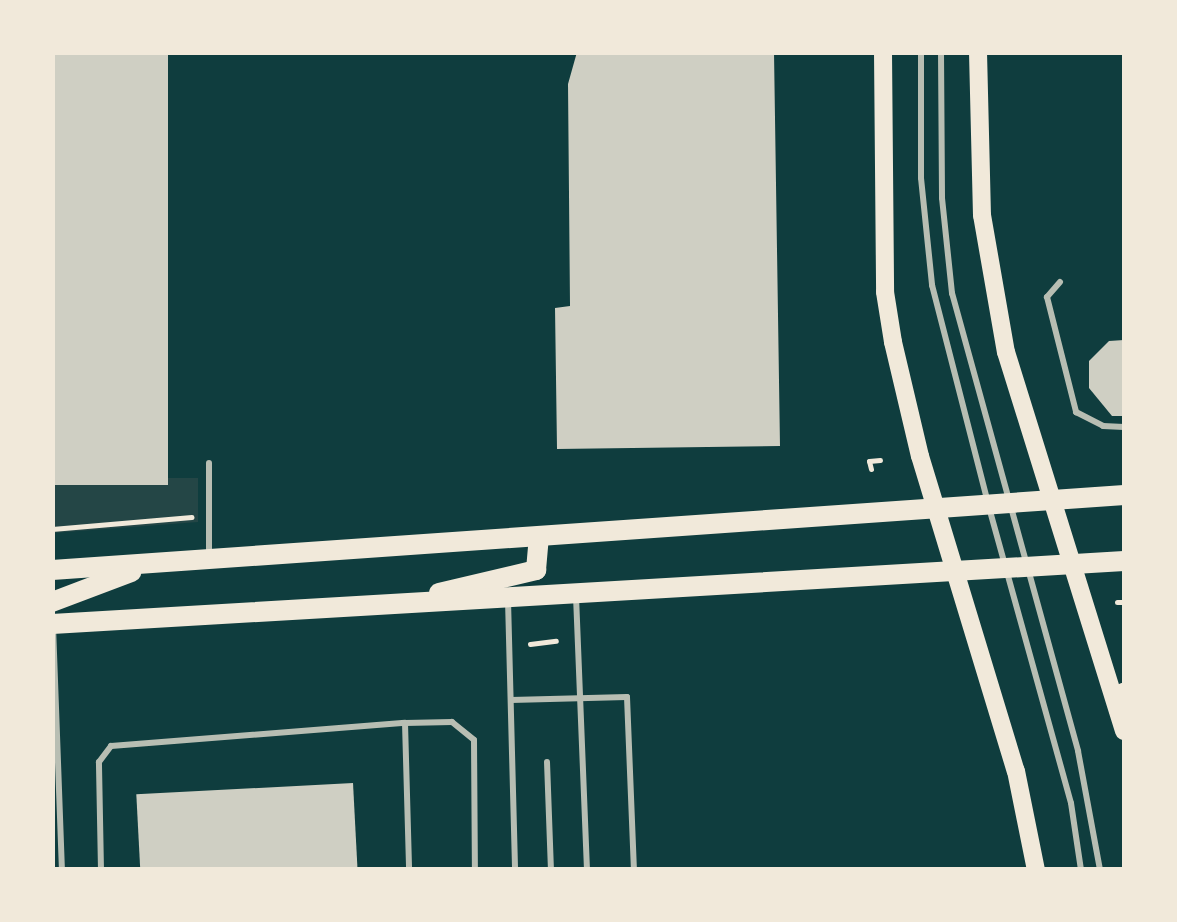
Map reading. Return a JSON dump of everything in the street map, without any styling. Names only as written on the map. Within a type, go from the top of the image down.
[{"type":"main road","points":[[882,52],[886,292],[937,509],[1016,770],[1036,870]]},
{"type":"main road","points":[[978,52],[982,215],[1006,352],[1071,564],[1123,711]]},
{"type":"main road","points":[[52,570],[1124,495]]},
{"type":"main road","points":[[384,606],[536,570],[539,537]]},
{"type":"main road","points":[[53,624],[1124,561]]},
{"type":"main road","points":[[52,602],[151,564]]},
{"type":"lane","points":[[921,52],[921,178],[932,285],[1017,568],[1078,751],[1100,870]]},
{"type":"lane","points":[[942,52],[942,198],[952,293],[1071,803],[1080,870]]},
{"type":"lane","points":[[1060,282],[1048,297],[1076,412],[1103,426],[1124,427]]},
{"type":"lane","points":[[209,463],[209,560]]},
{"type":"lane","points":[[576,595],[586,870]]},
{"type":"lane","points":[[508,599],[516,870]]},
{"type":"lane","points":[[53,624],[62,870]]},
{"type":"lane","points":[[511,700],[627,697],[634,870]]},
{"type":"lane","points":[[101,870],[99,762],[111,746],[452,722],[474,740],[475,870]]},
{"type":"lane","points":[[405,723],[409,870]]},
{"type":"lane","points":[[547,762],[551,870]]},
{"type":"path","points":[[872,469],[869,461],[880,460]]},
{"type":"path","points":[[52,529],[209,515]]},
{"type":"path","points":[[530,644],[556,641]]},
{"type":"shaded area","points":[[53,478],[198,478],[198,522],[53,533]]},
{"type":"building","points":[[52,52],[168,52],[168,485],[52,485]]},
{"type":"building","points":[[577,52],[774,52],[780,446],[557,449],[555,308],[570,306],[568,84]]},
{"type":"building","points":[[1124,340],[1124,416],[1112,416],[1089,388],[1089,361],[1109,341]]},
{"type":"building","points":[[353,783],[358,870],[140,870],[136,794]]}]
